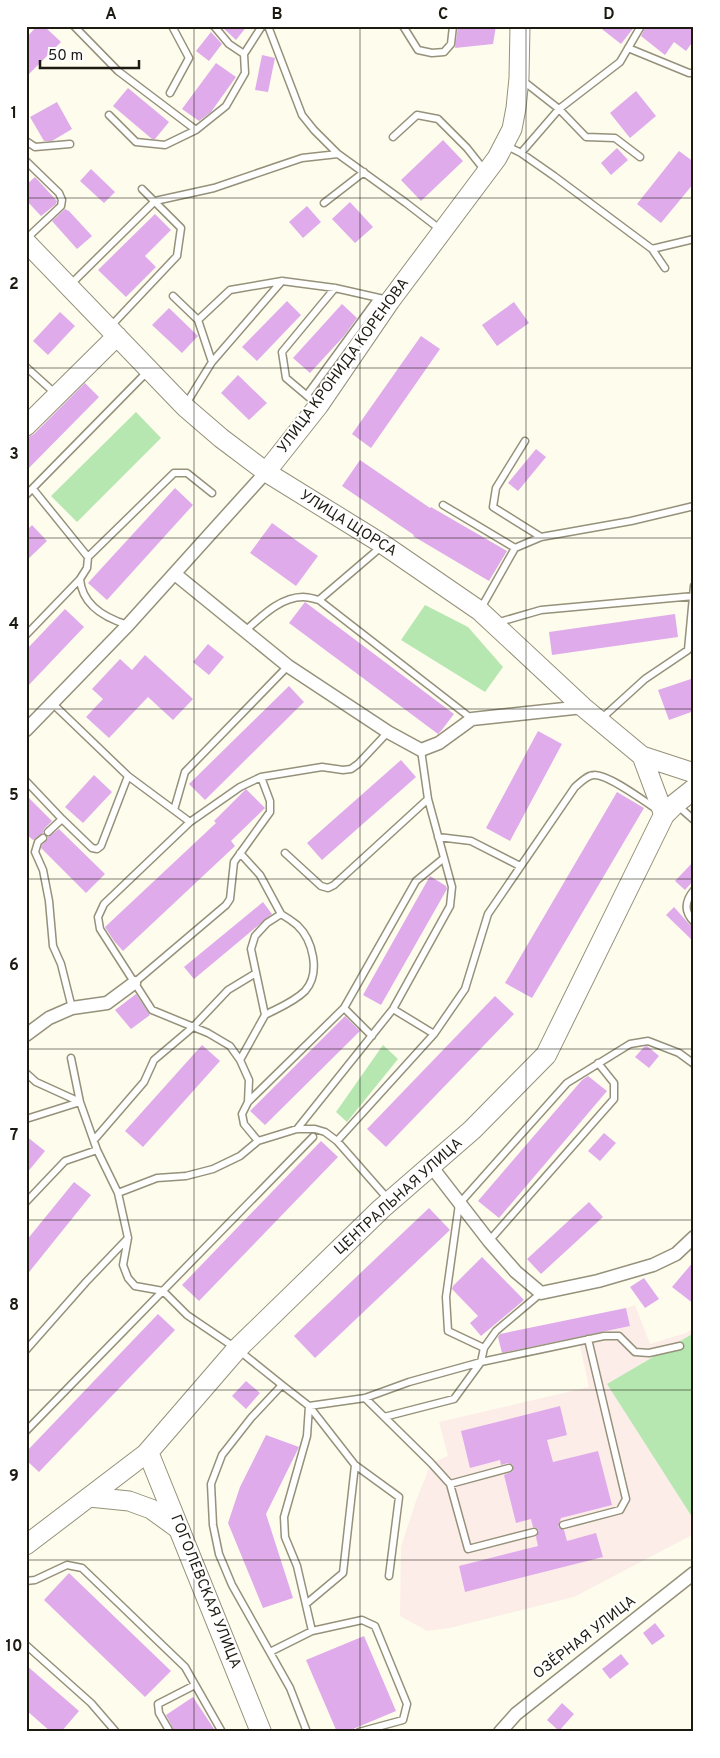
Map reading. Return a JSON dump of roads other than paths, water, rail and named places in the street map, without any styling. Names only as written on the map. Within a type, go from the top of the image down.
[{"type":"main road","name":"ЦЕНТРАЛЬНАЯ УЛИЦА","points":[[148,1452],[236,1350],[390,1201],[472,1130],[546,1055],[669,809],[694,789]]},
{"type":"main road","name":"ГОГОЛЕВСКАЯ УЛИЦА","points":[[148,1452],[262,1732]]},
{"type":"street","name":"УЛИЦА КРОНИДА КОРЕНОВА","points":[[26,730],[175,574],[266,472],[313,400],[384,300],[488,170],[512,128],[519,78],[520,26]]},
{"type":"street","name":"УЛИЦА ЩОРСА","points":[[26,240],[185,407],[221,438],[266,472],[384,545],[480,611],[599,721],[642,756],[694,773]]},
{"type":"street","points":[[26,426],[58,396],[113,332]]},
{"type":"street","points":[[175,574],[288,666],[388,732],[421,750],[439,743],[472,719],[583,706]]},
{"type":"street","points":[[642,756],[669,809]]},
{"type":"street","points":[[26,1035],[49,1018],[72,1008],[107,1004],[134,983]]},
{"type":"street","points":[[431,1166],[459,1204],[516,1272],[542,1293],[598,1281],[653,1265],[676,1254],[694,1238]]},
{"type":"street","name":"ЦЕНТРАЛЬНАЯ УЛИЦА","points":[[26,1545],[148,1452]]},
{"type":"street","points":[[89,1497],[129,1501],[150,1509],[180,1530]]},
{"type":"street","name":"ОЗЁРНАЯ УЛИЦА","points":[[500,1732],[516,1714],[694,1573]]},
{"type":"lane","points":[[74,26],[118,71],[196,130]]},
{"type":"lane","points":[[170,93],[189,58],[172,26]]},
{"type":"lane","points":[[214,26],[229,44],[244,54]]},
{"type":"lane","points":[[109,116],[136,142],[165,145],[196,130],[226,106],[244,73],[244,54],[262,26]]},
{"type":"lane","points":[[268,26],[302,115],[314,130],[338,154],[441,231]]},
{"type":"lane","points":[[403,26],[418,50],[432,53],[444,52],[451,44],[453,26]]},
{"type":"lane","points":[[521,153],[559,109],[620,62],[641,26]]},
{"type":"lane","points":[[628,48],[689,73],[694,73]]},
{"type":"lane","points":[[519,78],[559,109],[586,137],[615,138],[640,157]]},
{"type":"lane","points":[[392,137],[417,115],[438,119],[467,148],[482,167],[488,170]]},
{"type":"lane","points":[[26,141],[35,147],[70,144]]},
{"type":"lane","points":[[504,144],[521,153],[652,249],[665,268]]},
{"type":"lane","points":[[69,286],[155,201],[214,188],[302,158],[338,154]]},
{"type":"lane","points":[[26,161],[59,193],[62,200],[61,206],[26,240]]},
{"type":"lane","points":[[324,203],[364,172]]},
{"type":"lane","points":[[113,332],[177,256],[181,228],[142,190]]},
{"type":"lane","points":[[652,249],[694,238],[694,233]]},
{"type":"lane","points":[[198,320],[230,290],[282,281],[335,288],[384,300]]},
{"type":"lane","points":[[185,407],[212,362],[282,281]]},
{"type":"lane","points":[[313,400],[286,378],[282,352],[335,288]]},
{"type":"lane","points":[[173,296],[198,320],[212,362]]},
{"type":"lane","points":[[26,367],[58,396]]},
{"type":"lane","points":[[26,495],[150,369]]},
{"type":"lane","points":[[525,441],[496,488],[493,507],[541,537]]},
{"type":"lane","points":[[26,635],[80,579],[87,568],[88,557],[174,473],[187,473],[212,494]]},
{"type":"lane","points":[[33,489],[88,557]]},
{"type":"lane","points":[[443,505],[515,548]]},
{"type":"lane","points":[[480,611],[515,548],[541,537],[631,522],[694,506]]},
{"type":"lane","points":[[320,600],[384,545]]},
{"type":"lane","points":[[80,579],[83,594],[100,613],[113,620],[128,624]]},
{"type":"lane","points":[[599,721],[645,679],[691,652],[694,586]]},
{"type":"lane","points":[[495,624],[540,610],[693,596]]},
{"type":"lane","points":[[245,631],[274,606],[285,601],[303,597],[320,600],[472,719]]},
{"type":"lane","points":[[174,810],[185,772],[288,666]]},
{"type":"lane","points":[[52,703],[128,776],[190,822]]},
{"type":"lane","points":[[248,1102],[249,1080],[240,1060],[230,1046],[208,1033],[152,1010],[100,929],[98,917],[104,904],[190,822],[240,787],[261,777],[322,767],[343,770],[351,769],[388,732]]},
{"type":"lane","points":[[297,1128],[393,1010],[450,906],[452,887],[428,799],[421,750]]},
{"type":"lane","points":[[337,1141],[434,1034],[465,988],[488,914],[575,787],[587,777],[594,775],[605,777],[694,820]]},
{"type":"lane","points":[[26,781],[92,848],[97,849],[101,846],[128,776]]},
{"type":"lane","points":[[134,983],[226,905],[230,899],[234,862],[270,812],[270,801],[261,777]]},
{"type":"lane","points":[[285,853],[321,886],[328,888],[334,885],[428,799]]},
{"type":"lane","points":[[48,832],[62,819]]},
{"type":"lane","points":[[42,838],[38,842],[35,852],[43,870],[49,901],[53,946],[72,1008]]},
{"type":"lane","points":[[438,838],[471,841],[520,866]]},
{"type":"lane","points":[[240,853],[260,875],[281,914],[298,925],[308,941],[314,961],[312,976],[306,991],[293,1001],[265,1015],[240,1060]]},
{"type":"lane","points":[[258,1141],[244,1124],[242,1114],[248,1102],[344,1008],[416,881],[444,858]]},
{"type":"lane","points":[[694,890],[688,896],[685,906],[688,917],[694,922]]},
{"type":"lane","points":[[265,1015],[251,949],[255,936],[267,923],[281,914]]},
{"type":"lane","points":[[94,1140],[144,1082],[154,1060],[193,1027],[228,990],[256,973]]},
{"type":"lane","points":[[344,1008],[372,1036]]},
{"type":"lane","points":[[393,1010],[434,1034]]},
{"type":"lane","points":[[484,1348],[448,1331],[446,1297],[459,1204],[567,1083],[598,1063],[630,1044],[648,1041],[679,1053],[694,1064]]},
{"type":"lane","points":[[71,1058],[80,1102],[97,1150],[118,1193],[128,1238],[123,1265],[128,1278],[135,1286],[163,1291],[187,1314],[309,1406],[355,1465],[399,1497],[389,1576]]},
{"type":"lane","points":[[489,1241],[614,1099],[614,1083],[598,1063]]},
{"type":"lane","points":[[26,1073],[36,1082],[80,1102]]},
{"type":"lane","points":[[26,1119],[80,1102]]},
{"type":"lane","points":[[118,1193],[157,1178],[186,1176],[213,1168],[240,1156],[258,1141],[297,1128],[316,1128],[337,1141],[390,1201]]},
{"type":"lane","points":[[26,1430],[313,1137]]},
{"type":"lane","points":[[26,1202],[65,1161],[97,1150]]},
{"type":"lane","points":[[26,1350],[128,1238]]},
{"type":"lane","points":[[384,1417],[454,1399],[481,1362],[484,1348],[496,1331],[542,1293]]},
{"type":"lane","points":[[309,1406],[366,1398],[409,1382],[481,1362],[604,1336],[619,1336],[636,1352],[648,1353],[680,1346]]},
{"type":"lane","points":[[563,1524],[620,1510],[626,1500],[588,1339]]},
{"type":"lane","points":[[282,1385],[251,1418],[222,1455],[211,1484],[213,1525],[219,1554],[232,1585],[290,1688],[307,1732]]},
{"type":"lane","points":[[366,1398],[431,1462],[450,1484],[468,1549],[534,1532]]},
{"type":"lane","points":[[309,1406],[307,1436],[284,1517],[285,1537],[297,1566],[312,1631]]},
{"type":"lane","points":[[306,1604],[344,1573],[355,1465]]},
{"type":"lane","points":[[450,1484],[509,1468]]},
{"type":"lane","points":[[26,1580],[35,1580],[67,1566],[82,1568],[185,1667],[222,1732]]},
{"type":"lane","points":[[270,1652],[312,1631],[362,1620],[375,1626],[407,1704],[403,1720],[360,1732]]},
{"type":"lane","points":[[26,1646],[90,1703],[116,1732]]},
{"type":"lane","points":[[170,1732],[159,1713],[158,1704],[195,1685]]}]
